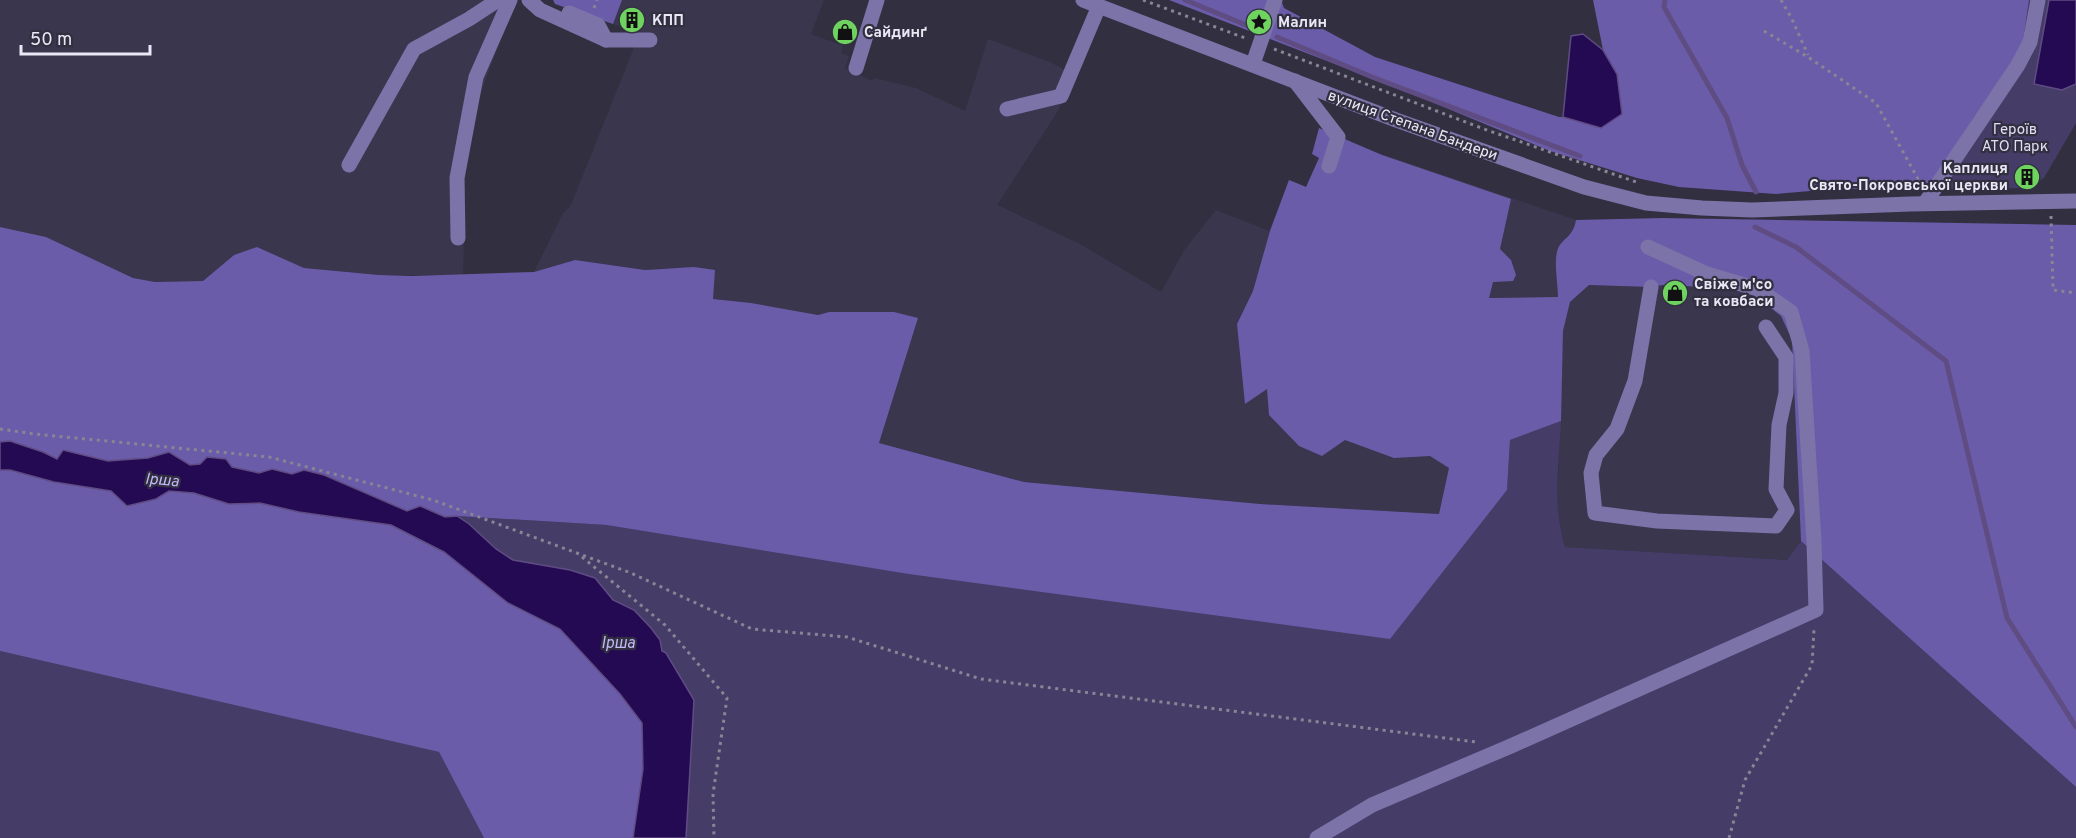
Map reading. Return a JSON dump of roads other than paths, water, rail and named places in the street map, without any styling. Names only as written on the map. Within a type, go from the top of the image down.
[{"type":"street","points":[[349,165],[414,49],[470,19],[498,0]]},
{"type":"street","points":[[458,238],[457,178],[476,77],[510,0]]},
{"type":"street","points":[[856,68],[877,0]]},
{"type":"street","name":"вулиця Степана Бандери","points":[[1083,0],[1396,120],[1607,194],[1646,203],[1752,210],[1925,203],[2076,201]]},
{"type":"street","points":[[1253,64],[1275,0]]},
{"type":"street","points":[[1925,203],[2018,65],[2030,42],[2038,0]]},
{"type":"street","points":[[541,5],[598,25],[606,40]]},
{"type":"street","points":[[541,5],[606,40],[650,40]]},
{"type":"street","points":[[1007,109],[1060,96],[1099,6]]},
{"type":"street","points":[[1295,81],[1338,137],[1329,166]]},
{"type":"street","points":[[1317,838],[1372,805],[1522,742],[1816,610],[1802,351],[1791,312],[1758,289],[1707,274],[1648,247]]},
{"type":"street","points":[[1651,287],[1635,381],[1617,429],[1596,454],[1591,473],[1595,513],[1657,521],[1776,526],[1787,510],[1776,489],[1779,426],[1786,393],[1786,357],[1766,327]]},
{"type":"water","points":[[2049,0],[2076,0],[2076,84],[2062,90],[2034,84]]},
{"type":"water","points":[[1583,34],[1603,50],[1617,74],[1622,114],[1601,128],[1563,117],[1571,36]]},
{"type":"water","name":"Ірша","points":[[10,441],[57,459],[63,450],[108,461],[148,458],[169,452],[190,465],[200,464],[207,457],[226,459],[232,467],[259,473],[272,469],[292,474],[304,470],[324,475],[407,511],[420,506],[445,517],[457,516],[496,549],[513,560],[570,570],[595,578],[613,600],[634,610],[651,628],[660,640],[662,651],[666,653],[694,700],[686,838],[633,838],[643,769],[642,723],[620,694],[560,629],[508,603],[444,552],[391,525],[299,512],[260,503],[229,504],[194,493],[169,491],[156,499],[127,506],[111,491],[54,482],[10,470],[0,470],[0,442]]},
{"type":"waterway","points":[[1185,0],[1251,27]]},
{"type":"waterway","points":[[1665,0],[1664,7],[1727,118],[1742,165],[1756,192]]},
{"type":"waterway","points":[[1277,37],[1372,77],[1580,156]]},
{"type":"waterway","points":[[1755,227],[1796,247],[1946,361],[2007,618],[2076,727]]},
{"type":"place","name":"КПП","points":[[632,20]]},
{"type":"place","name":"Малин","points":[[1259,22]]},
{"type":"place","name":"Сайдинґ","points":[[845,32]]},
{"type":"place","name":"Каплиця Свято-Покровської церкви","points":[[2027,177]]},
{"type":"place","name":"Свіже м'со та ковбаси","points":[[1675,293]]},
{"type":"park label","name":"Героїв АТО Парк","points":[[2015,138]]}]
